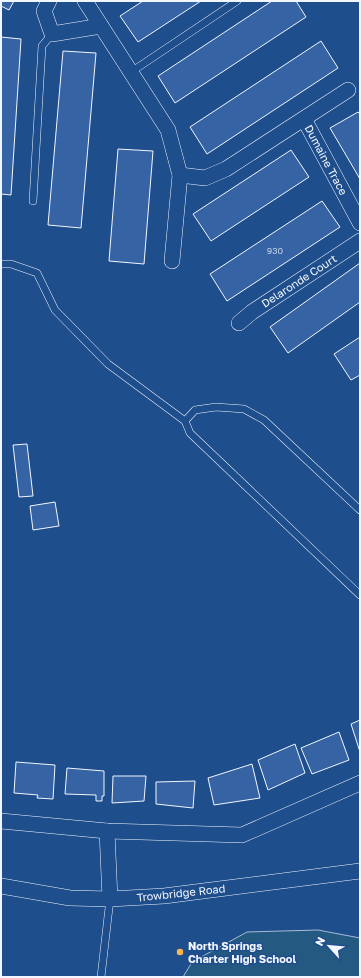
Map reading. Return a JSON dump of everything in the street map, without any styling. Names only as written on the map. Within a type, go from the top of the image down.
[{"type":"street","points":[[49,1],[44,11],[52,34],[101,26]]},
{"type":"street","points":[[85,1],[168,130],[180,175],[172,261]]},
{"type":"street","points":[[180,175],[205,178],[226,169],[348,90]]},
{"type":"street","name":"Dumaine Trace","points":[[304,119],[360,223]]},
{"type":"street","name":"Delaronde Court","points":[[239,323],[252,312],[360,240]]},
{"type":"street","points":[[1,821],[107,831],[242,835],[360,784]]},
{"type":"street","points":[[107,831],[110,900]]},
{"type":"street","name":"Trowbridge Road","points":[[1,886],[70,898],[110,900],[164,896],[360,871]]},
{"type":"lane","points":[[131,72],[237,1]]},
{"type":"lane","points":[[33,201],[42,46],[52,34]]},
{"type":"lane","points":[[1,264],[11,264],[37,273],[55,310],[108,364],[185,421],[190,434],[360,595]]},
{"type":"lane","points":[[185,421],[194,410],[216,407],[244,409],[264,420],[360,510]]},
{"type":"lane","points":[[101,977],[110,900]]},
{"type":"shaded area","points":[[318,930],[360,938],[360,977],[183,977],[192,962],[247,932]]},
{"type":"building","points":[[1,1],[14,1],[9,10],[1,6]]},
{"type":"building","points":[[143,1],[201,1],[138,42],[120,16]]},
{"type":"building","points":[[272,1],[296,1],[306,17],[175,103],[158,76]]},
{"type":"building","points":[[1,37],[21,39],[11,195],[1,194]]},
{"type":"building","points":[[321,41],[338,68],[207,154],[190,127]]},
{"type":"building","points":[[63,51],[96,53],[81,228],[48,225]]},
{"type":"building","points":[[358,112],[360,114],[360,179],[330,128]]},
{"type":"building","points":[[118,149],[153,151],[144,264],[109,261]]},
{"type":"building","points":[[291,150],[309,177],[211,241],[193,214]]},
{"type":"building","points":[[322,201],[340,227],[227,301],[210,274]]},
{"type":"building","points":[[360,263],[360,302],[288,353],[270,327]]},
{"type":"building","points":[[360,337],[360,375],[351,380],[334,354]]},
{"type":"building","points":[[27,444],[33,496],[19,497],[13,445]]},
{"type":"building","points":[[55,502],[59,526],[33,530],[30,506]]},
{"type":"building","points":[[360,720],[360,752],[351,724]]},
{"type":"building","points":[[339,732],[349,760],[312,774],[301,748]]},
{"type":"building","points":[[295,744],[305,773],[268,790],[258,760]]},
{"type":"building","points":[[16,762],[55,765],[53,799],[37,798],[38,795],[14,793]]},
{"type":"building","points":[[252,764],[260,798],[214,805],[208,778]]},
{"type":"building","points":[[67,768],[104,771],[104,796],[102,796],[102,801],[96,801],[96,795],[65,794]]},
{"type":"building","points":[[113,776],[146,776],[144,801],[112,803]]},
{"type":"building","points":[[195,781],[193,808],[156,804],[156,782]]},
{"type":"place","name":"North Springs Charter High School","points":[[180,952]]}]
